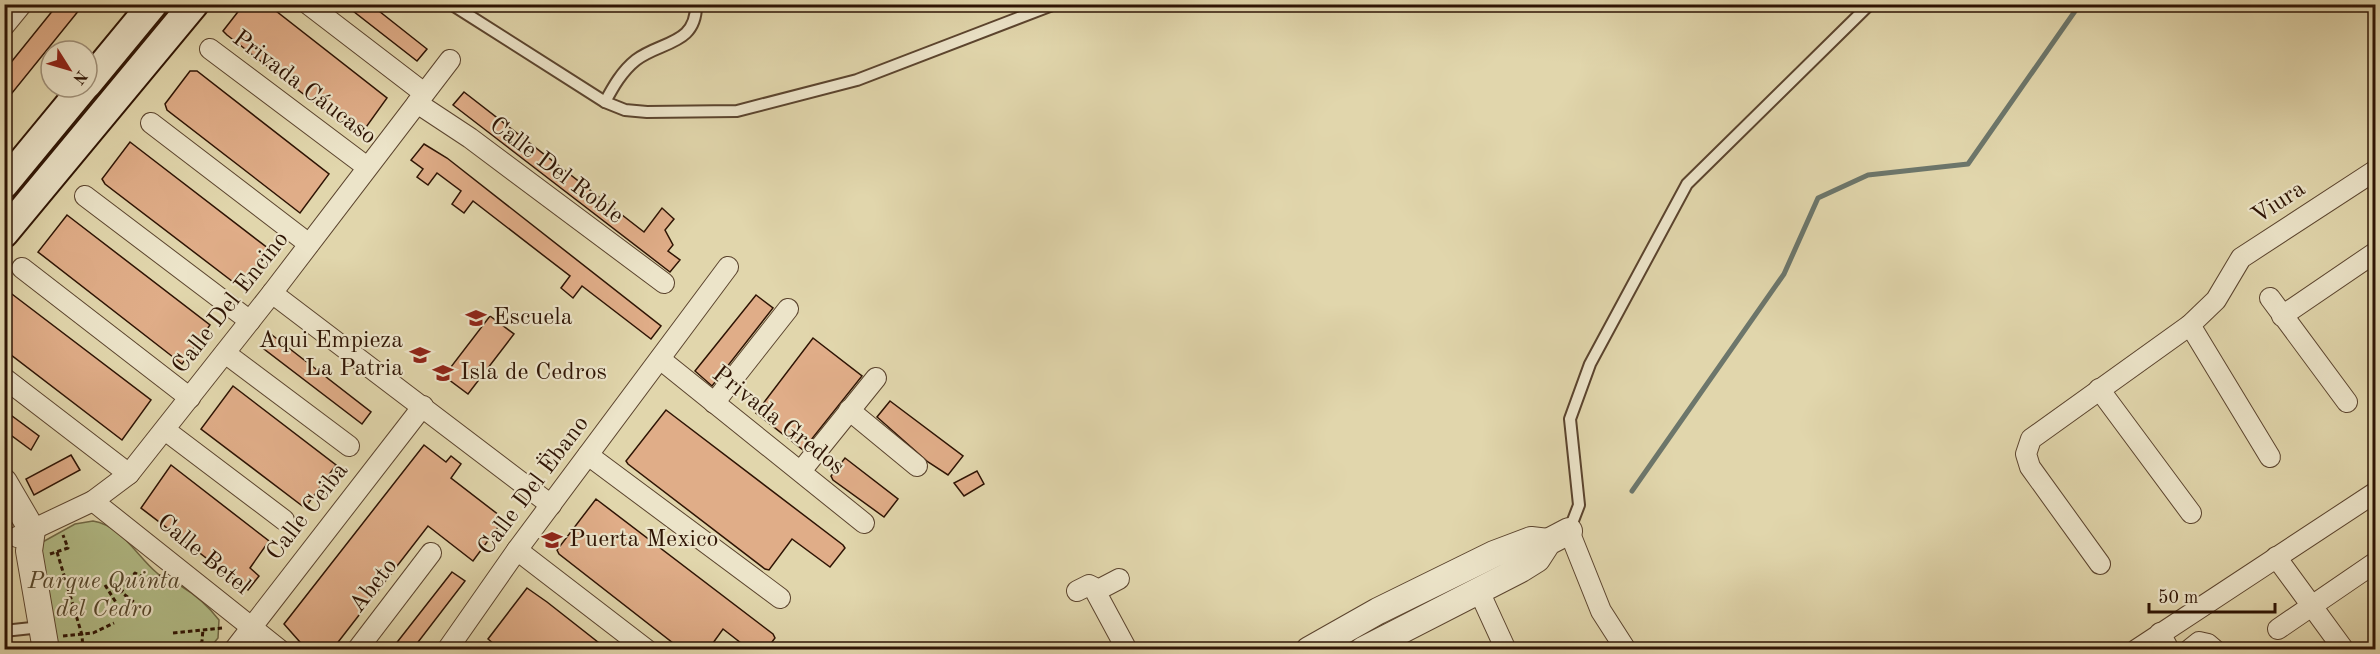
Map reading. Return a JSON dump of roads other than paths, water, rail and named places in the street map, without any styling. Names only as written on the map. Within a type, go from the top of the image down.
[{"type":"main road","points":[[99,69],[153,4]]},
{"type":"main road","points":[[4,233],[194,4]]},
{"type":"main road","points":[[4,184],[74,99]]},
{"type":"street","points":[[4,26],[22,4]]},
{"type":"street","name":"Calle Del Roble","points":[[308,4],[470,138],[664,283]]},
{"type":"street","name":"Privada Cáucaso","points":[[210,49],[367,167]]},
{"type":"street","name":"Calle Del Encino","points":[[21,534],[93,501],[129,474],[272,293],[450,60]]},
{"type":"street","points":[[151,123],[309,244]]},
{"type":"street","name":"Viura","points":[[2100,564],[2030,467],[2026,454],[2031,440],[2190,325],[2222,290],[2241,258],[2376,170]]},
{"type":"street","points":[[85,196],[250,321]]},
{"type":"street","points":[[2282,316],[2372,262]]},
{"type":"street","name":"Calle Del Ëbano","points":[[454,647],[517,550],[728,267]]},
{"type":"street","points":[[22,268],[189,398]]},
{"type":"street","points":[[272,293],[551,505]]},
{"type":"street","points":[[2270,298],[2347,402]]},
{"type":"street","points":[[714,403],[788,309]]},
{"type":"street","points":[[2190,325],[2270,457]]},
{"type":"street","points":[[225,352],[349,446]]},
{"type":"street","name":"Privada Gredos","points":[[660,359],[864,523]]},
{"type":"street","points":[[4,378],[129,474]]},
{"type":"street","points":[[801,471],[876,378]]},
{"type":"street","points":[[2099,389],[2191,513]]},
{"type":"street","name":"Calle Ceiba","points":[[242,639],[423,406]]},
{"type":"street","points":[[849,410],[917,466]]},
{"type":"street","points":[[165,430],[284,520]]},
{"type":"street","points":[[588,455],[780,598]]},
{"type":"street","points":[[4,482],[21,534],[44,638]]},
{"type":"street","points":[[2136,650],[2164,641],[2276,557],[2376,492]]},
{"type":"street","name":"Calle Betel","points":[[93,501],[182,570],[242,639],[280,650]]},
{"type":"street","points":[[1362,650],[1393,642],[1478,589],[1537,559],[1558,536]]},
{"type":"street","points":[[1316,648],[1378,611],[1494,554],[1531,540],[1558,536]]},
{"type":"street","points":[[1558,536],[1626,650]]},
{"type":"street","points":[[517,550],[647,650]]},
{"type":"street","name":"Abeto","points":[[357,650],[431,553]]},
{"type":"street","points":[[2276,557],[2344,650]]},
{"type":"street","points":[[2278,629],[2376,562]]},
{"type":"street","points":[[1119,579],[1086,591],[1127,650]]},
{"type":"street","points":[[1478,589],[1506,650]]},
{"type":"street","points":[[2189,650],[2199,642],[2208,644],[2215,650]]},
{"type":"lane","points":[[451,4],[605,102],[625,110],[647,112],[737,111],[857,80],[1055,4]]},
{"type":"lane","points":[[605,102],[617,80],[636,60],[689,33],[696,18],[696,4]]},
{"type":"lane","points":[[1558,536],[1579,505],[1570,419],[1590,364],[1687,184],[1870,4]]},
{"type":"lane","points":[[4,631],[44,638]]},
{"type":"waterway","points":[[1632,491],[1784,274],[1818,198],[1868,175],[1968,164],[2080,4]]},
{"type":"place","name":"Escuela","points":[[476,318]]},
{"type":"place","name":"Aqui Empieza La Patria","points":[[420,355]]},
{"type":"place","name":"Isla de Cedros","points":[[443,373]]},
{"type":"place","name":"Puerta Mexico","points":[[552,540]]},
{"type":"park label","name":"Parque Quinta del Cedro","points":[[104,596]]}]
